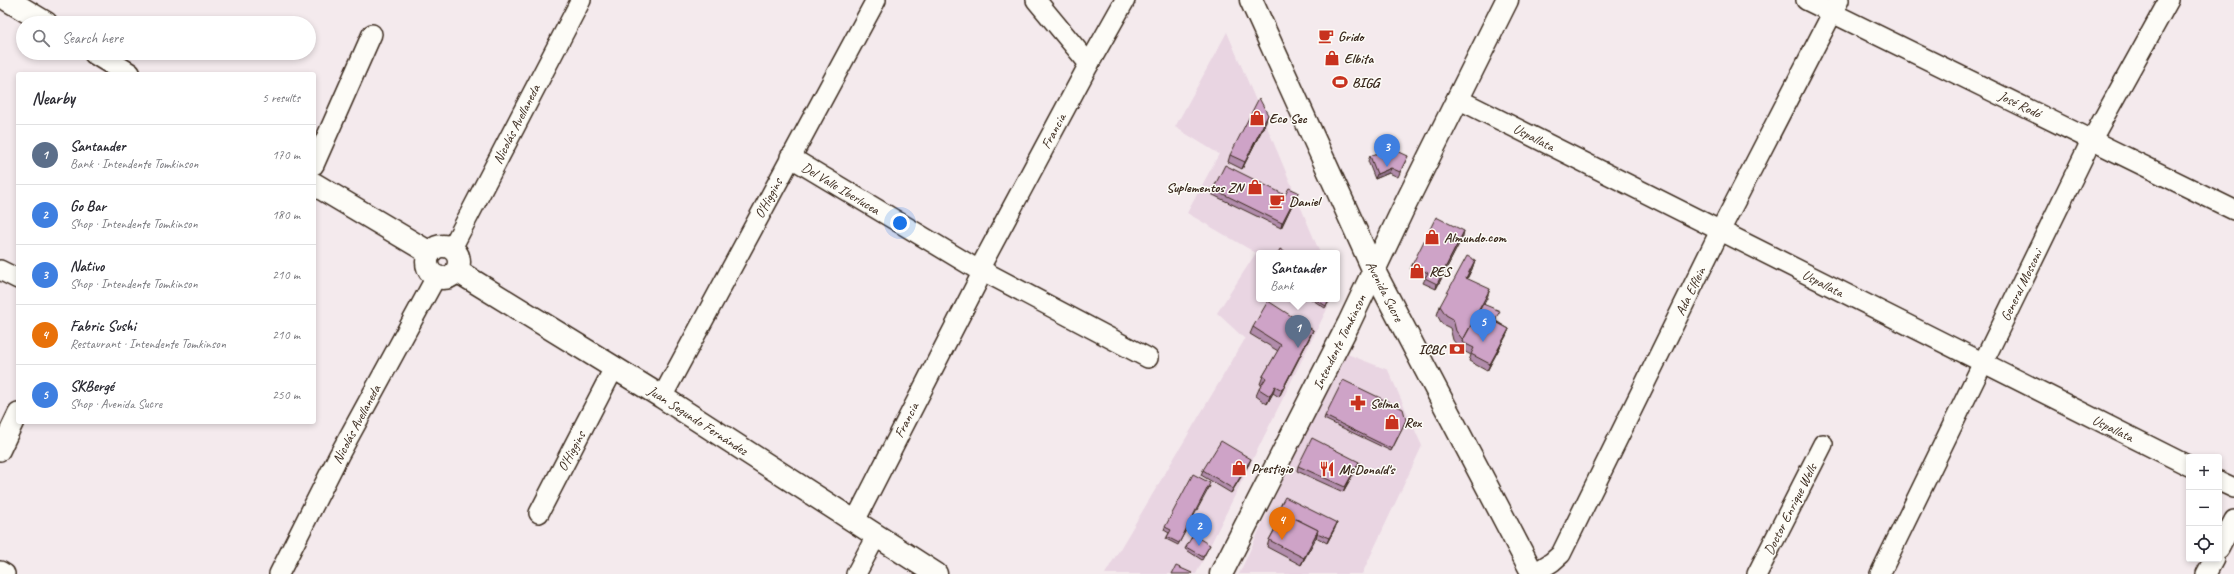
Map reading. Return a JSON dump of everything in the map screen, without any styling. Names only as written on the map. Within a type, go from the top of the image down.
[{"type":"main road","points":[[8,0],[34,16]]},
{"type":"main road","name":"Avenida Sucre","points":[[1251,0],[1374,271],[1533,574]]},
{"type":"main road","name":"Intendente Tomkinson","points":[[1221,574],[1349,324],[1507,0]]},
{"type":"main road","points":[[106,60],[126,72]]},
{"type":"main road","points":[[316,185],[430,253]]},
{"type":"main road","points":[[444,245],[452,248],[458,254],[460,262],[447,274],[430,271],[427,262],[430,253],[436,247],[444,245]]},
{"type":"main road","name":"Juan Segundo Fernández","points":[[447,274],[614,368],[662,397],[936,574]]},
{"type":"street","name":"Nicolás Avellaneda","points":[[452,248],[581,0]]},
{"type":"street","name":"O'Higgins","points":[[662,397],[790,157],[876,0]]},
{"type":"street","points":[[1036,0],[1089,64]]},
{"type":"street","name":"Francia","points":[[855,521],[981,270],[1089,64],[1125,0]]},
{"type":"street","name":"José Rodó","points":[[1806,0],[1836,7],[2092,139],[2234,210]]},
{"type":"street","name":"General Mosconi","points":[[1880,574],[2092,139],[2169,0]]},
{"type":"street","name":"Ada Elflein","points":[[1533,574],[1552,562],[1561,554],[1720,231],[1836,7]]},
{"type":"street","points":[[316,160],[372,34]]},
{"type":"street","name":"Uspallata","points":[[1458,99],[1983,364],[2186,465]]},
{"type":"street","name":"Del Valle Iberlucea","points":[[790,157],[981,270],[1148,358]]},
{"type":"street","points":[[0,270],[16,278]]},
{"type":"street","name":"Nicolás Avellaneda","points":[[279,574],[339,455],[447,274]]},
{"type":"street","name":"O'Higgins","points":[[539,513],[614,368]]},
{"type":"street","points":[[0,451],[16,417]]},
{"type":"street","name":"Doctor Enrique Wells","points":[[1757,574],[1823,444]]},
{"type":"street","points":[[2222,482],[2234,488]]},
{"type":"street","points":[[2222,543],[2234,520]]},
{"type":"street","points":[[856,574],[876,536]]},
{"type":"street","points":[[2206,574],[2212,562]]},
{"type":"street","points":[[0,571],[5,574]]},
{"type":"shaded area","points":[[1227,32],[1319,250],[1256,250],[1256,253],[1187,213],[1219,154],[1175,127]]},
{"type":"shaded area","points":[[1256,253],[1256,302],[1331,302],[1196,574],[1105,574],[1245,339],[1217,313]]},
{"type":"shaded area","points":[[1342,352],[1388,370],[1422,446],[1362,574],[1239,574]]},
{"type":"building","points":[[1259,98],[1268,115],[1245,162],[1230,155]]},
{"type":"building","points":[[1391,148],[1408,156],[1400,172],[1391,168],[1377,174],[1370,156]]},
{"type":"building","points":[[1225,165],[1285,195],[1289,188],[1298,192],[1282,223],[1213,189]]},
{"type":"building","points":[[1436,217],[1464,231],[1437,284],[1425,278],[1428,273],[1412,265]]},
{"type":"building","points":[[1467,256],[1475,260],[1466,278],[1490,289],[1463,340],[1456,331],[1453,319],[1446,315],[1440,306]]},
{"type":"building","points":[[1267,302],[1270,302],[1313,330],[1282,390],[1275,386],[1270,396],[1259,389],[1266,378],[1263,376],[1281,345],[1253,327]]},
{"type":"building","points":[[1320,302],[1328,302],[1326,306]]},
{"type":"building","points":[[1483,304],[1500,311],[1494,321],[1509,329],[1490,364],[1471,354],[1474,348],[1462,342]]},
{"type":"building","points":[[1343,380],[1403,409],[1406,420],[1392,449],[1325,416]]},
{"type":"building","name":"McDonald's","points":[[1312,438],[1359,462],[1345,487],[1298,466]]},
{"type":"building","points":[[1221,441],[1251,459],[1233,489],[1203,470]]},
{"type":"building","points":[[1193,474],[1210,483],[1179,543],[1167,537],[1171,530],[1165,527]]},
{"type":"building","points":[[1285,497],[1337,523],[1329,538],[1317,533],[1318,530],[1284,513],[1283,515],[1277,512]]},
{"type":"building","points":[[1284,513],[1318,530],[1304,558],[1269,540]]},
{"type":"building","points":[[1193,535],[1210,545],[1203,557],[1186,547]]},
{"type":"building","points":[[1176,566],[1192,573],[1172,574]]},
{"type":"place","name":"Grido","points":[[1326,36]]},
{"type":"place","name":"Elbita","points":[[1332,58]]},
{"type":"place","name":"BIGG","points":[[1340,82]]},
{"type":"place","name":"Eco Sec","points":[[1257,118]]},
{"type":"place","name":"Nativo","points":[[1387,167]]},
{"type":"place","name":"Suplementos ZN","points":[[1255,187]]},
{"type":"place","name":"Daniel","points":[[1277,201]]},
{"type":"place","name":"Almundo.com","points":[[1432,237]]},
{"type":"place","name":"RES","points":[[1417,271]]},
{"type":"place","name":"SKBergé","points":[[1483,342]]},
{"type":"place","name":"Santander","points":[[1298,348]]},
{"type":"place","name":"ICBC","points":[[1457,349]]},
{"type":"place","name":"Selma","points":[[1358,403]]},
{"type":"place","name":"Rex","points":[[1392,422]]},
{"type":"place","name":"Prestigio","points":[[1239,468]]},
{"type":"place","name":"McDonald's","points":[[1327,469]]},
{"type":"place","name":"Fabric Sushi","points":[[1282,540]]},
{"type":"place","name":"Go Bar","points":[[1199,546]]}]
